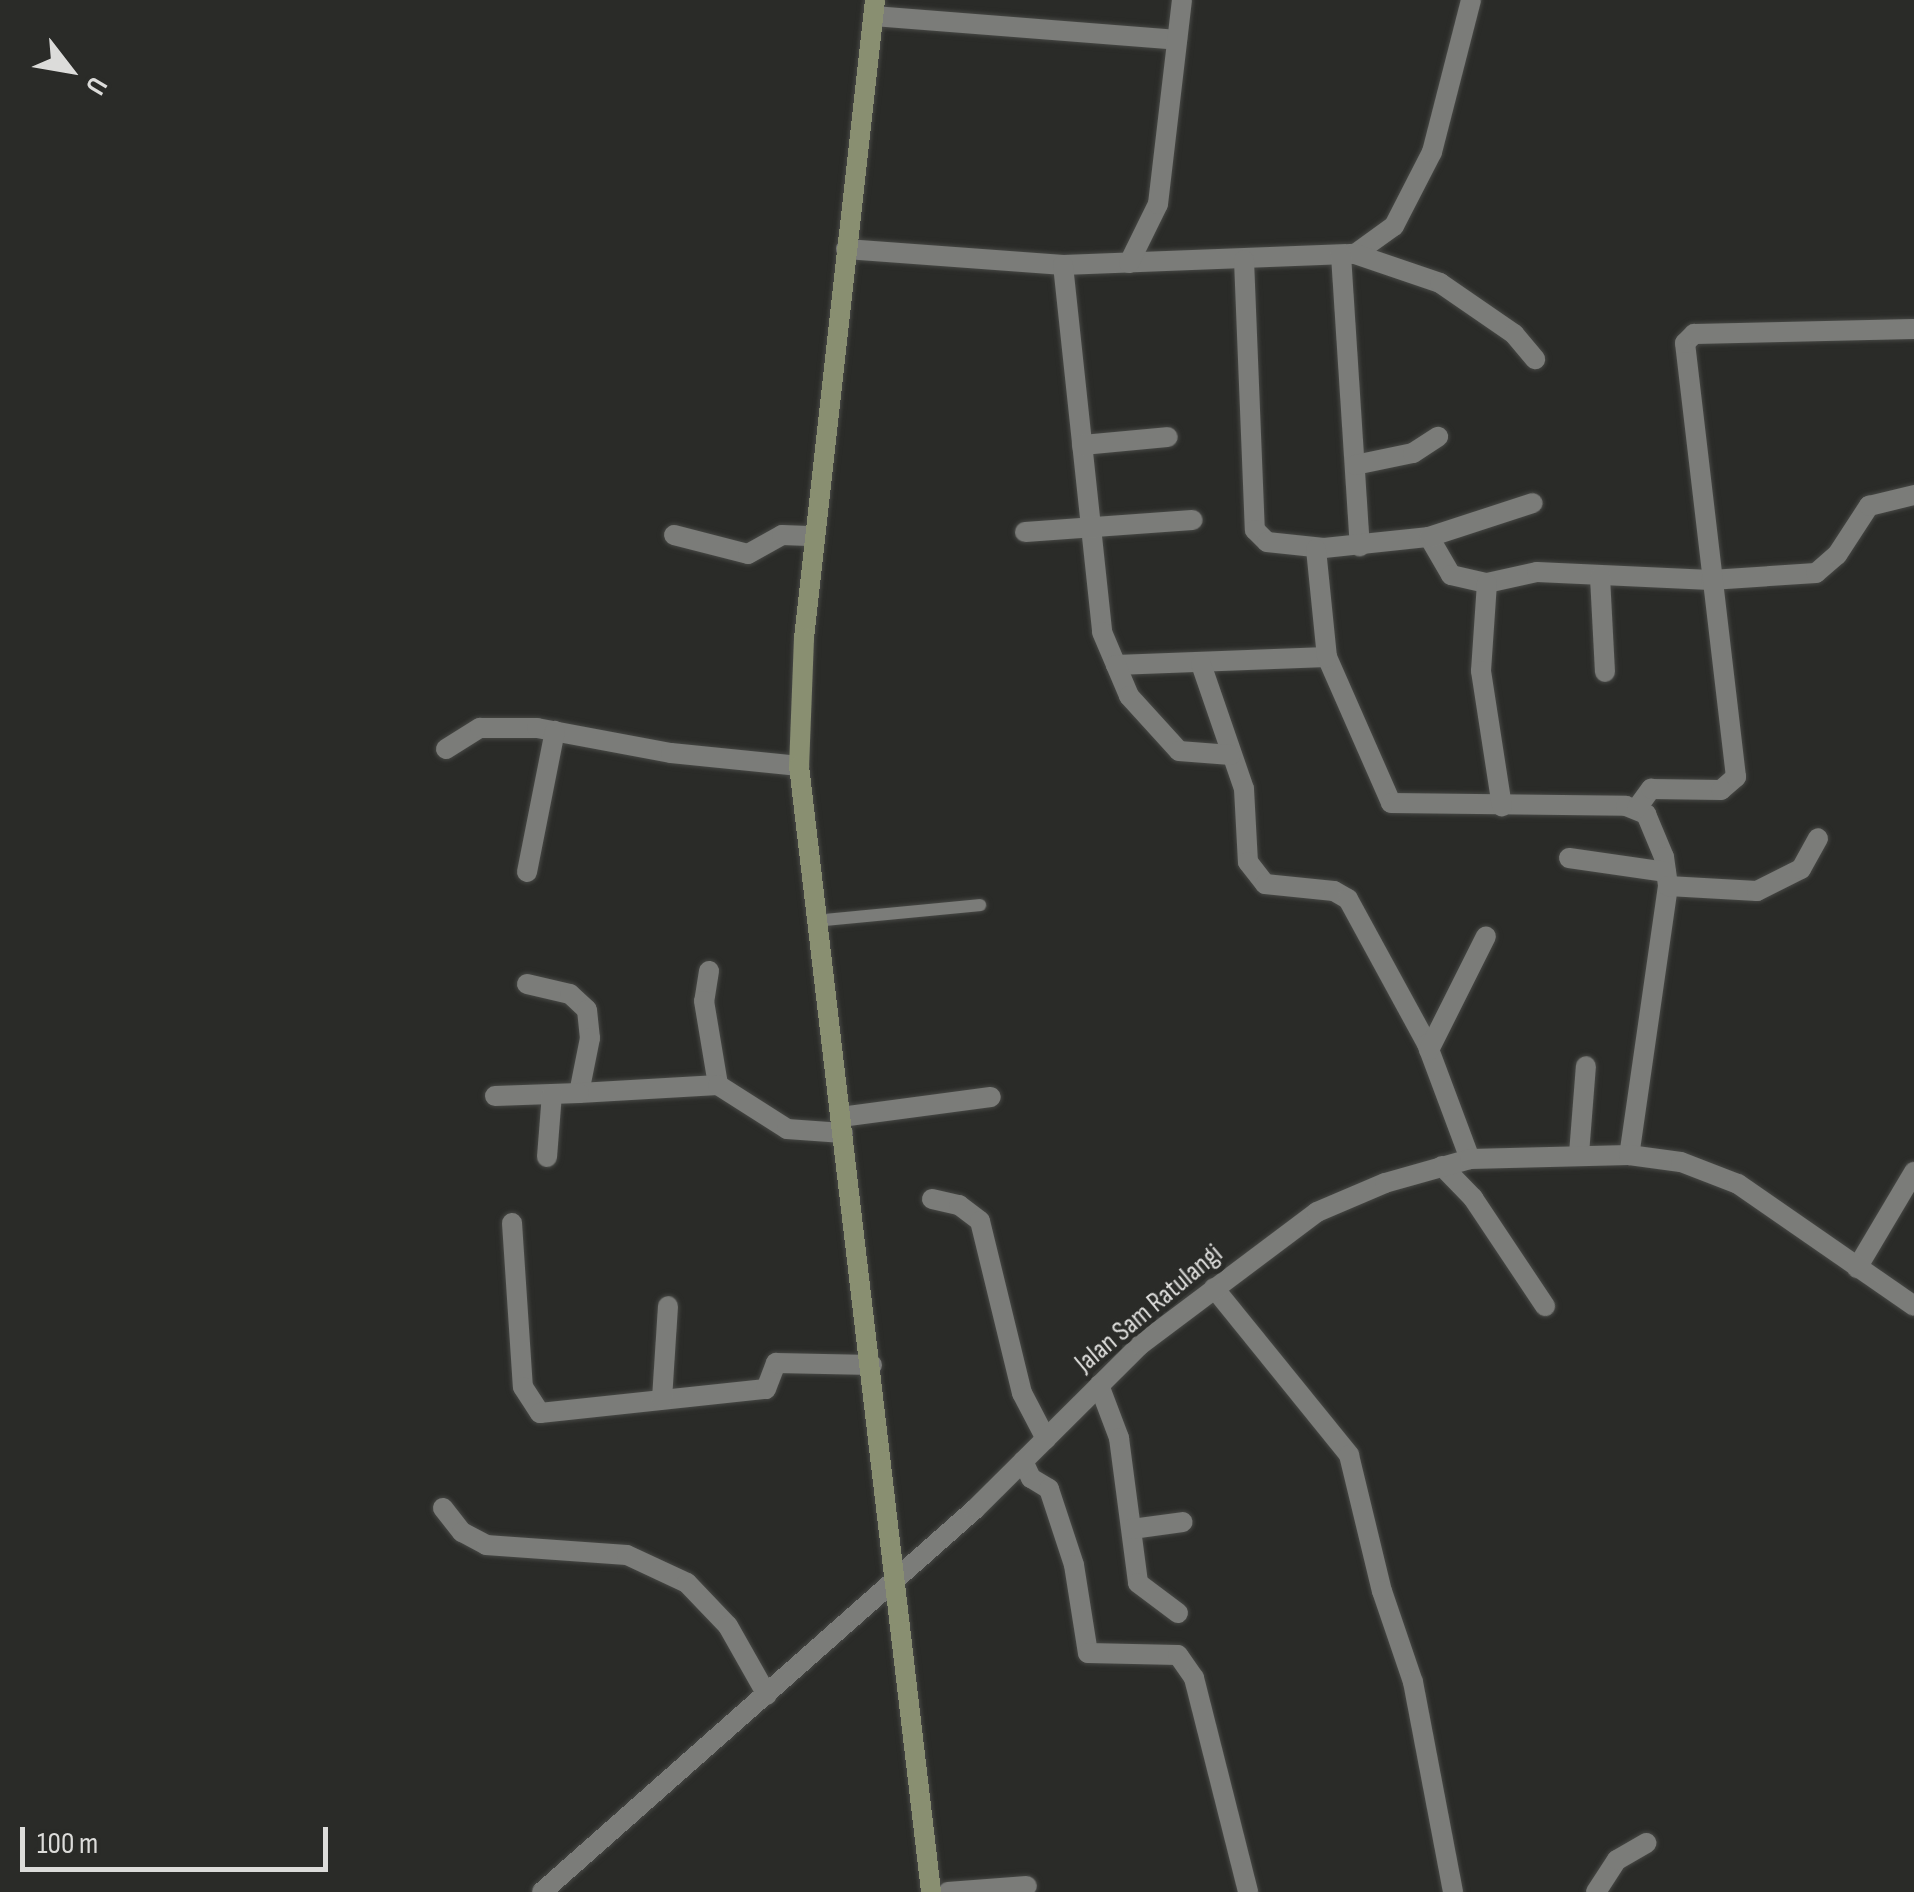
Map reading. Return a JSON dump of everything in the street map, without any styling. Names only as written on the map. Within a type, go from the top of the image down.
[{"type":"main road","points":[[874,8],[815,536],[799,766],[897,1572],[931,1892]]},
{"type":"street","points":[[1130,263],[1158,204],[1182,0]]},
{"type":"street","points":[[1348,254],[1394,226],[1432,152],[1471,0]]},
{"type":"street","points":[[874,8],[1178,40]]},
{"type":"street","points":[[846,249],[1063,265],[1348,254],[1440,283],[1514,334],[1534,359]]},
{"type":"street","points":[[1348,254],[1360,546]]},
{"type":"street","points":[[1244,260],[1255,530],[1267,542],[1316,548],[1430,537],[1533,503]]},
{"type":"street","points":[[1063,265],[1102,632],[1124,689],[1179,752],[1231,755]]},
{"type":"street","points":[[1637,808],[1651,789],[1721,790],[1735,782],[1685,343],[1694,334],[1914,329]]},
{"type":"street","points":[[1082,445],[1168,437]]},
{"type":"street","points":[[1355,465],[1413,453],[1438,437]]},
{"type":"street","points":[[1430,537],[1451,574],[1487,582],[1537,572],[1712,580],[1816,573],[1837,555],[1869,506],[1914,495]]},
{"type":"street","points":[[1026,532],[1090,524],[1193,520]]},
{"type":"street","points":[[674,534],[748,554],[782,535],[815,536]]},
{"type":"street","points":[[1316,548],[1327,657],[1391,803],[1637,808],[1654,827],[1667,879],[1629,1155]]},
{"type":"street","points":[[1600,577],[1605,672]]},
{"type":"street","points":[[1487,582],[1481,671],[1502,806]]},
{"type":"street","points":[[1116,665],[1327,657]]},
{"type":"street","points":[[1201,664],[1244,788],[1248,862],[1265,884],[1334,890],[1348,899],[1429,1050],[1470,1160]]},
{"type":"street","points":[[446,748],[480,728],[555,731],[672,753],[799,766]]},
{"type":"street","points":[[527,872],[555,731]]},
{"type":"street","points":[[1569,858],[1667,879],[1757,892],[1801,869],[1818,838]]},
{"type":"street","points":[[1429,1050],[1486,936]]},
{"type":"street","points":[[709,970],[704,1001],[718,1084]]},
{"type":"street","points":[[526,984],[570,994],[587,1010],[590,1038],[579,1093]]},
{"type":"street","points":[[1579,1154],[1586,1066]]},
{"type":"street","points":[[495,1096],[718,1084],[787,1129],[842,1125],[991,1097]]},
{"type":"street","points":[[547,1157],[552,1094]]},
{"type":"street","name":"Jalan Sam Ratulangi","points":[[542,1892],[1023,1462],[1099,1385],[1214,1288],[1317,1212],[1442,1166],[1470,1160],[1579,1154],[1681,1162],[1738,1184],[1914,1306]]},
{"type":"street","points":[[1442,1166],[1474,1198],[1545,1306]]},
{"type":"street","points":[[1857,1268],[1914,1172]]},
{"type":"street","points":[[932,1199],[960,1205],[980,1220],[1022,1393],[1046,1439]]},
{"type":"street","points":[[512,1223],[524,1387],[535,1409],[545,1414],[769,1389],[776,1364],[872,1364]]},
{"type":"street","points":[[1214,1288],[1349,1455],[1382,1591],[1413,1682],[1424,1762],[1454,1892]]},
{"type":"street","points":[[662,1398],[668,1306]]},
{"type":"street","points":[[1099,1385],[1119,1438],[1138,1583],[1178,1613]]},
{"type":"street","points":[[1023,1462],[1031,1478],[1049,1489],[1074,1565],[1088,1653],[1178,1655],[1194,1678],[1248,1892]]},
{"type":"street","points":[[443,1508],[462,1532],[486,1545],[627,1555],[688,1582],[728,1626],[767,1694]]},
{"type":"street","points":[[1132,1529],[1184,1522]]},
{"type":"street","points":[[1596,1892],[1617,1860],[1646,1842]]},
{"type":"street","points":[[948,1892],[1027,1886]]},
{"type":"lane","points":[[815,921],[980,905]]}]
